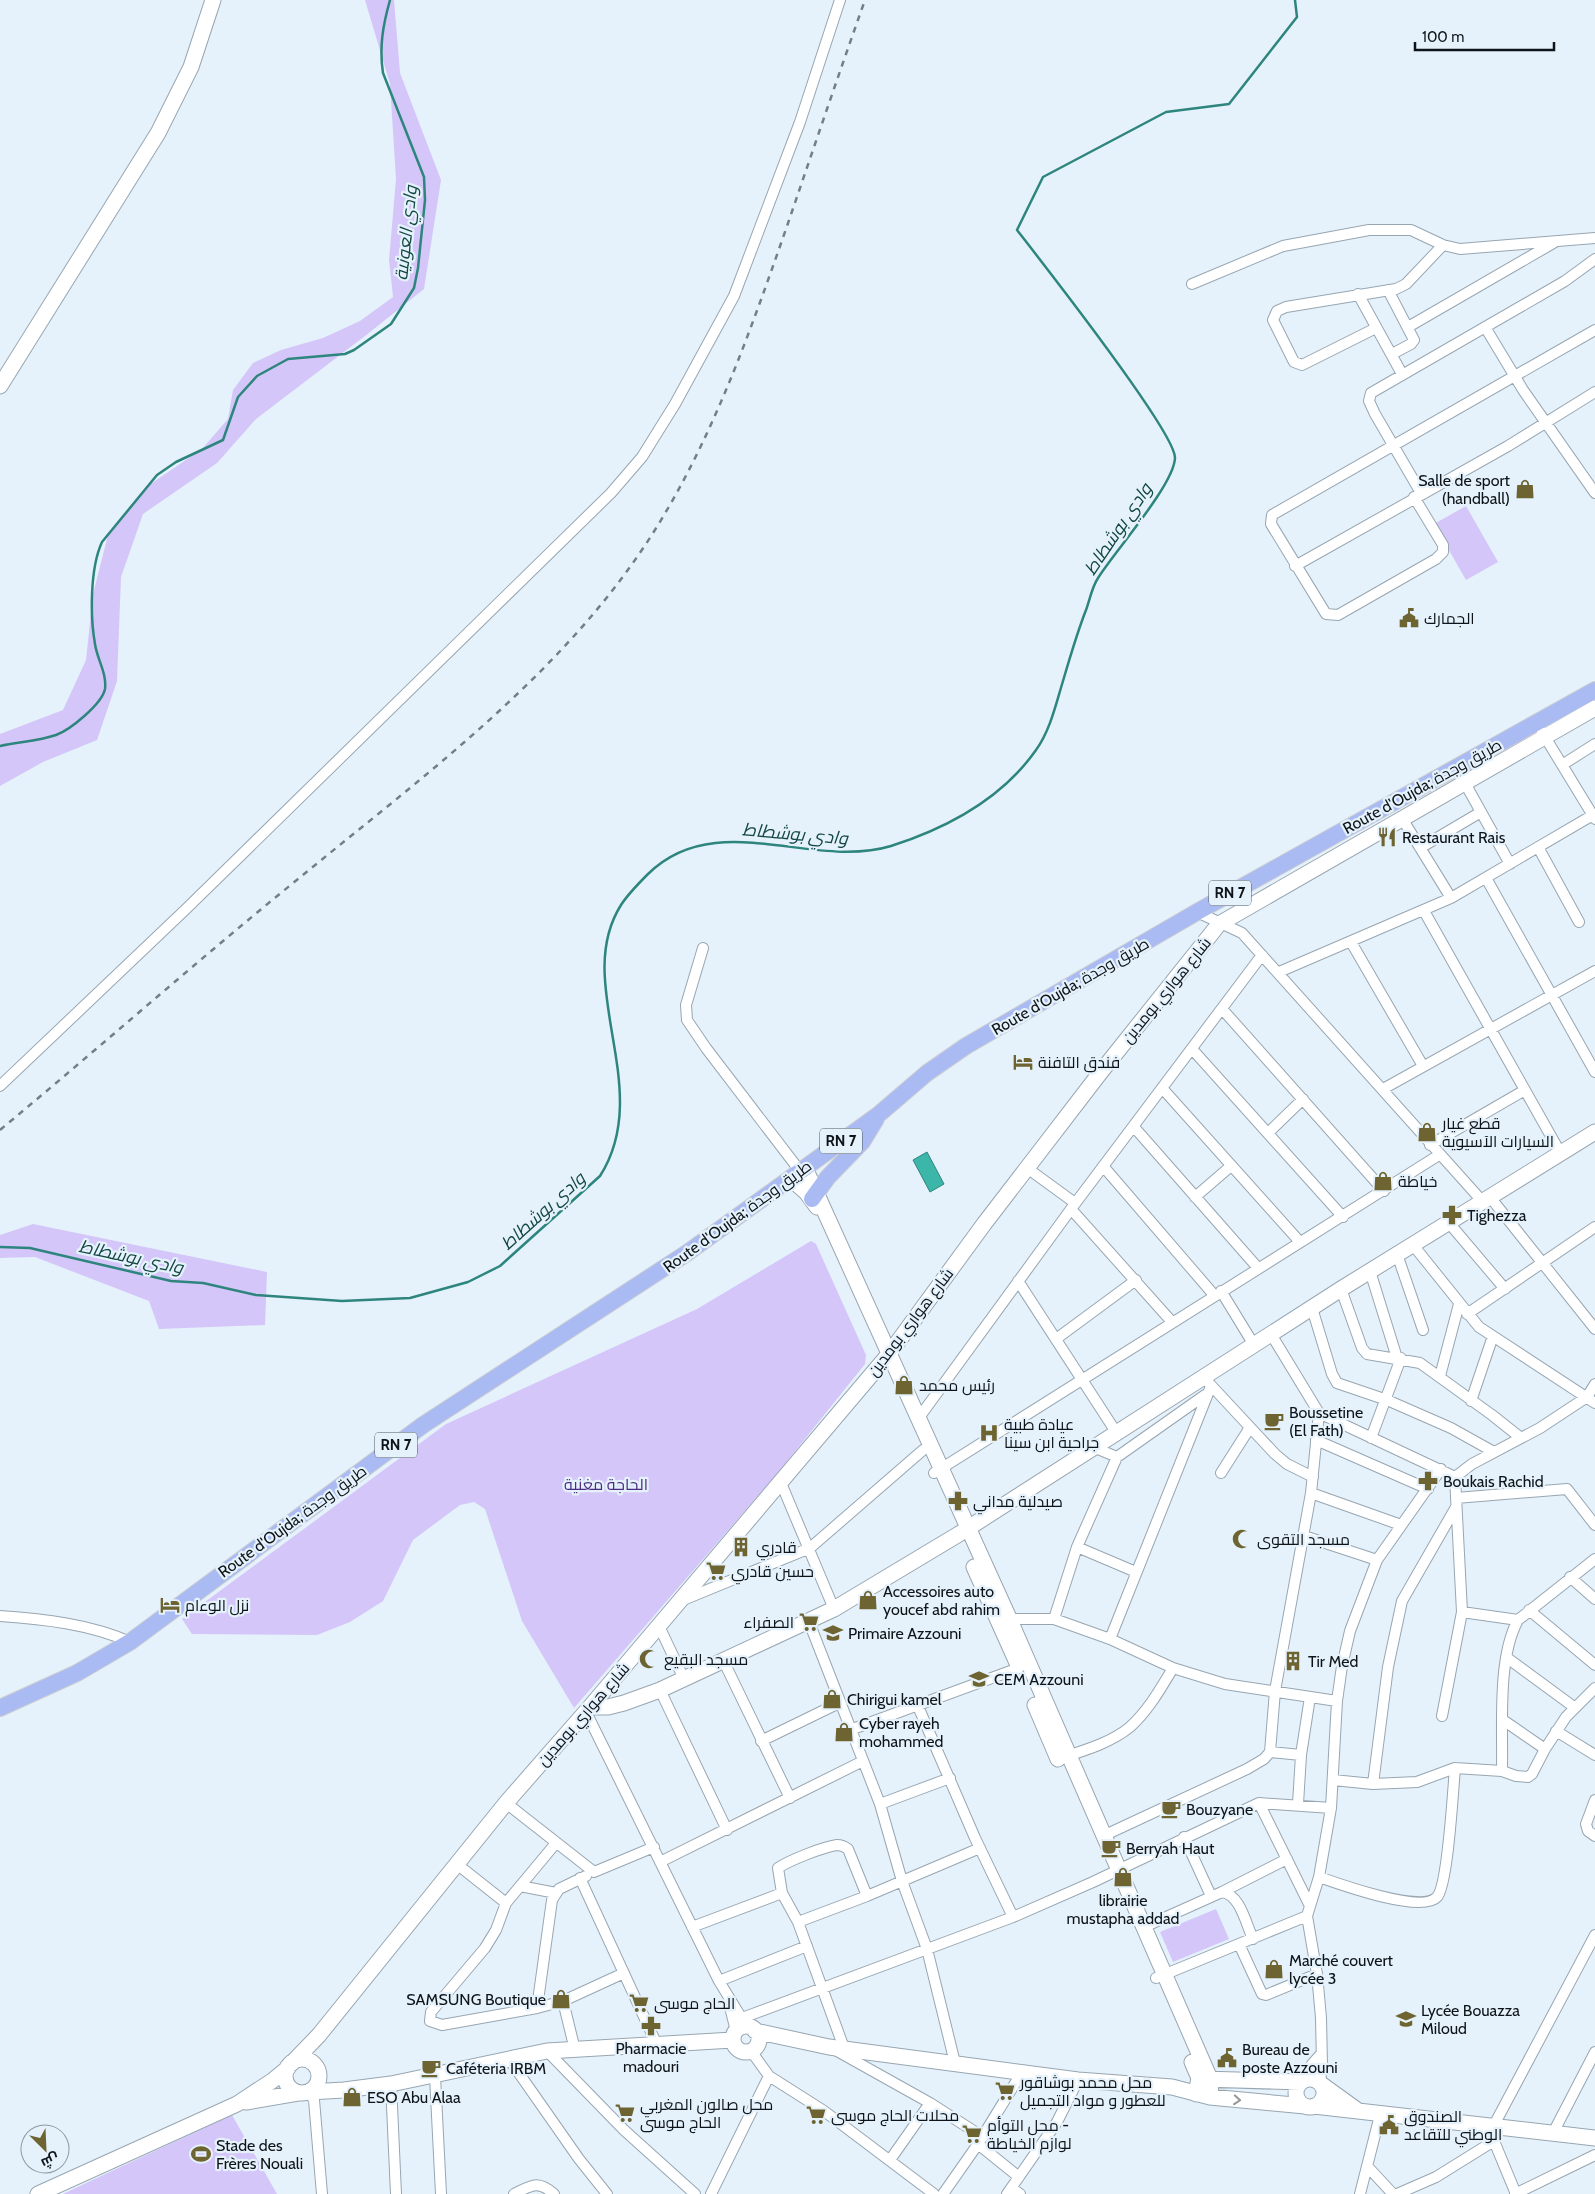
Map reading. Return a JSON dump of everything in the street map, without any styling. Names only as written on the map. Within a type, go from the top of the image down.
[{"type":"main road","name":"Route d'Oujda; طريق وجدة","points":[[0,1708],[77,1673],[130,1642],[422,1425],[636,1288],[799,1173],[878,1115],[927,1073],[966,1046],[1197,912],[1595,690]]},
{"type":"main road","points":[[814,1195],[836,1168],[862,1142],[878,1115]]},
{"type":"street","points":[[0,386],[158,133],[191,67],[213,0]]},
{"type":"street","points":[[0,1086],[405,696],[611,493],[642,457],[678,399],[734,296],[800,122],[840,0]]},
{"type":"street","points":[[1192,284],[1283,246],[1369,230],[1411,230],[1443,245],[1460,249],[1595,238]]},
{"type":"street","points":[[1408,327],[1558,241]]},
{"type":"street","points":[[1376,328],[1302,365],[1294,362],[1274,323],[1274,314],[1282,308],[1388,290],[1406,284],[1443,245]]},
{"type":"street","points":[[1595,259],[1565,281],[1402,374],[1375,390],[1370,396],[1376,414],[1393,445],[1418,495],[1444,548],[1444,552],[1436,559],[1333,616],[1328,616],[1323,612],[1271,524],[1272,515],[1393,445],[1514,375],[1595,330]]},
{"type":"street","points":[[1388,290],[1414,342],[1392,354]]},
{"type":"street","points":[[1358,294],[1402,374]]},
{"type":"street","points":[[1486,327],[1514,375],[1595,493]]},
{"type":"street","points":[[1296,566],[1595,392]]},
{"type":"street","name":"شارع هواري بومدين","points":[[237,2104],[261,2089],[290,2066],[312,2044],[506,1803],[588,1710],[886,1357],[1100,1073],[1219,924],[1466,784],[1595,708]]},
{"type":"street","points":[[1279,972],[1424,912],[1594,817],[1536,722]]},
{"type":"street","points":[[1562,765],[1595,744]]},
{"type":"street","points":[[1466,784],[1510,864]]},
{"type":"street","points":[[1420,848],[1481,812]]},
{"type":"street","points":[[1403,820],[1451,898]]},
{"type":"street","points":[[1538,847],[1579,922]]},
{"type":"street","points":[[1486,878],[1552,995],[1590,1054],[1595,1072]]},
{"type":"street","points":[[1241,911],[1242,934]]},
{"type":"street","points":[[1197,912],[1242,934],[1279,972],[1439,1155],[1486,1200],[1542,1263],[1595,1329]]},
{"type":"street","points":[[1424,912],[1492,1028],[1561,1154]]},
{"type":"street","points":[[1351,942],[1423,1066]]},
{"type":"street","points":[[703,948],[686,1005],[687,1020],[814,1195],[886,1357],[918,1419],[937,1471],[963,1531],[1161,1976],[1205,2080],[1203,2096]]},
{"type":"street","points":[[918,1419],[1073,1206],[1223,1010],[1262,955]]},
{"type":"street","points":[[1382,1089],[1595,971]]},
{"type":"street","points":[[1223,1010],[1384,1191]]},
{"type":"street","points":[[1192,1049],[1343,1217]]},
{"type":"street","points":[[1162,1088],[1300,1242]]},
{"type":"street","points":[[1430,1145],[1525,1090]]},
{"type":"street","points":[[1268,1133],[1303,1099]]},
{"type":"street","points":[[1134,1127],[1258,1268]]},
{"type":"street","points":[[1054,1619],[1077,1547],[1117,1457],[1207,1386],[1254,1345],[1595,1132]]},
{"type":"street","points":[[937,1471],[1439,1155]]},
{"type":"street","points":[[1103,1166],[1217,1293],[1254,1345]]},
{"type":"street","points":[[1195,1197],[1231,1166]]},
{"type":"street","points":[[1028,1168],[1073,1206],[1172,1322]]},
{"type":"street","points":[[1450,1222],[1505,1289]]},
{"type":"street","points":[[1467,1314],[1595,1227]]},
{"type":"street","points":[[1413,1245],[1479,1327],[1591,1400]]},
{"type":"street","points":[[1397,1254],[1423,1330]]},
{"type":"street","points":[[1370,1271],[1399,1358],[1387,1400],[1371,1438]]},
{"type":"street","points":[[1056,1339],[1136,1280]]},
{"type":"street","points":[[1018,1281],[1116,1432]]},
{"type":"street","points":[[1341,1289],[1365,1352],[1370,1356],[1399,1358],[1420,1363],[1521,1438]]},
{"type":"street","points":[[1440,1376],[1459,1304]]},
{"type":"street","points":[[1312,1308],[1332,1374],[1337,1383],[1387,1400],[1451,1428],[1494,1452]]},
{"type":"street","points":[[1271,1334],[1319,1413],[1455,1477]]},
{"type":"street","points":[[1472,1401],[1493,1336]]},
{"type":"street","points":[[886,1357],[923,1450],[937,1471]]},
{"type":"street","points":[[1455,1477],[1494,1452],[1591,1400],[1595,1384]]},
{"type":"street","points":[[1207,1386],[1287,1464],[1313,1477]]},
{"type":"street","points":[[934,2194],[824,2111],[769,2076],[746,2035],[692,1927],[588,1710],[624,1703],[660,1690],[724,1662],[834,1609],[963,1531],[1116,1432],[1207,1386]]},
{"type":"street","points":[[1110,1639],[1207,1386]]},
{"type":"street","points":[[1103,1836],[1248,1769],[1264,1759],[1270,1752],[1275,1691],[1311,1493],[1319,1413]]},
{"type":"street","points":[[1220,1473],[1249,1429]]},
{"type":"street","points":[[1316,1440],[1428,1489]]},
{"type":"street","points":[[1093,1447],[1117,1457]]},
{"type":"street","points":[[679,1601],[810,1548],[923,1450]]},
{"type":"street","points":[[1161,1976],[1253,1939],[1308,1911],[1319,1876],[1331,1808],[1337,1701],[1350,1631],[1377,1560],[1441,1469]]},
{"type":"street","points":[[1442,1716],[1462,1612],[1455,1477]]},
{"type":"street","points":[[781,1483],[810,1548],[834,1609]]},
{"type":"street","points":[[1456,1503],[1567,1489],[1595,1525]]},
{"type":"street","points":[[1311,1493],[1401,1525]]},
{"type":"street","points":[[1374,1784],[1388,1667],[1402,1601],[1456,1503]]},
{"type":"street","points":[[1304,1536],[1377,1560]]},
{"type":"street","points":[[1077,1547],[1136,1572]]},
{"type":"street","points":[[1502,1771],[1506,1657],[1512,1631],[1518,1620],[1529,1610],[1595,1559]]},
{"type":"street","points":[[1570,1577],[1595,1598]]},
{"type":"street","points":[[1529,1610],[1595,1666]]},
{"type":"street","points":[[1462,1612],[1518,1620]]},
{"type":"street","points":[[0,1616],[82,1627],[106,1632],[130,1642]]},
{"type":"street","points":[[1004,1620],[1054,1619],[1110,1639],[1173,1668],[1225,1684],[1337,1701]]},
{"type":"street","points":[[1004,1620],[1019,1668],[1103,1836],[1114,1871],[1144,1927],[1161,1976]]},
{"type":"street","points":[[809,1622],[880,1804],[902,1881],[927,1949],[955,2063]]},
{"type":"street","points":[[659,1626],[684,1680]]},
{"type":"street","points":[[1506,1657],[1574,1707]]},
{"type":"street","points":[[724,1662],[790,1798]]},
{"type":"street","points":[[850,1730],[1019,1668]]},
{"type":"street","points":[[1063,1758],[1115,1737],[1131,1726],[1154,1699],[1173,1668]]},
{"type":"street","points":[[1333,1780],[1374,1784],[1417,1782],[1455,1768],[1502,1771],[1516,1776],[1528,1777],[1574,1707],[1595,1688]]},
{"type":"street","points":[[660,1690],[727,1830]]},
{"type":"street","points":[[1298,1804],[1300,1755],[1310,1697]]},
{"type":"street","points":[[761,1741],[839,1703]]},
{"type":"street","points":[[917,1704],[980,1848],[1013,1917]]},
{"type":"street","points":[[1503,1720],[1545,1749]]},
{"type":"street","points":[[1556,1732],[1595,1756]]},
{"type":"street","points":[[1270,1752],[1300,1755]]},
{"type":"street","points":[[660,1862],[863,1761]]},
{"type":"street","points":[[1319,1876],[1349,1888],[1396,1899],[1420,1902],[1433,1900],[1439,1896],[1444,1873],[1455,1768]]},
{"type":"street","points":[[880,1804],[950,1778]]},
{"type":"street","points":[[1595,1800],[1586,1824],[1588,1831],[1595,1836]]},
{"type":"street","points":[[506,1803],[594,1872]]},
{"type":"street","points":[[746,2035],[822,1988],[1013,1917],[1259,1803],[1298,1804],[1331,1808]]},
{"type":"street","points":[[1259,1803],[1287,1859],[1308,1911],[1317,1974],[1321,2018],[1320,2054],[1322,2064],[1311,2082],[1296,2095],[1310,2106]]},
{"type":"street","points":[[1184,1838],[1211,1896]]},
{"type":"street","points":[[556,1843],[506,1903],[496,1930],[485,1948],[431,2012],[430,2021],[442,2025],[537,2008],[563,2000],[624,1973]]},
{"type":"street","points":[[867,1896],[848,1849],[838,1845],[778,1868],[782,1893],[798,1922],[822,1988],[837,2048],[930,2103],[980,2141],[1019,2178]]},
{"type":"street","points":[[537,2008],[552,1900],[556,1893],[580,1878],[654,1847]]},
{"type":"street","points":[[798,1922],[867,1896],[980,1848]]},
{"type":"street","points":[[1144,1927],[1222,1892],[1287,1859]]},
{"type":"street","points":[[458,1865],[506,1903]]},
{"type":"street","points":[[580,1878],[656,2045]]},
{"type":"street","points":[[520,1886],[556,1893]]},
{"type":"street","points":[[1222,1892],[1228,1893],[1235,1898],[1253,1939]]},
{"type":"street","points":[[692,1927],[782,1893]]},
{"type":"street","points":[[1397,2194],[1436,2177],[1493,2134],[1595,1935]]},
{"type":"street","points":[[1239,1944],[1262,1994],[1266,1995],[1317,1974]]},
{"type":"street","points":[[719,1981],[807,1946]]},
{"type":"street","points":[[563,2000],[575,2050]]},
{"type":"street","points":[[38,2194],[237,2104],[304,2092],[344,2090],[391,2084],[547,2052],[656,2045],[746,2035],[1078,2080],[1172,2086],[1205,2080],[1311,2082],[1360,2113]]},
{"type":"street","points":[[312,2044],[310,2054],[316,2067],[328,2083],[344,2090]]},
{"type":"street","points":[[547,2052],[624,2130],[695,2194]]},
{"type":"street","points":[[1553,2133],[1595,2052]]},
{"type":"street","points":[[1310,2106],[1324,2097],[1311,2082],[1312,2064],[1320,2054]]},
{"type":"street","points":[[510,2059],[580,2160],[607,2194]]},
{"type":"street","points":[[316,2067],[300,2060],[290,2066],[286,2073],[287,2083],[314,2100],[322,2194]]},
{"type":"street","points":[[304,2092],[317,2085],[316,2067]]},
{"type":"street","points":[[943,2194],[980,2141],[1022,2072]]},
{"type":"street","points":[[435,2076],[441,2194]]},
{"type":"street","points":[[712,2194],[769,2076]]},
{"type":"street","points":[[1020,2194],[1009,2191],[1057,2122],[1078,2080]]},
{"type":"street","points":[[391,2084],[396,2194]]},
{"type":"street","points":[[1172,2086],[1203,2096],[1380,2115],[1493,2134],[1553,2133],[1595,2138]]},
{"type":"street","points":[[890,2160],[930,2103]]},
{"type":"street","points":[[1360,2194],[1380,2115]]},
{"type":"street","points":[[1493,2134],[1516,2194],[1595,2155]]},
{"type":"street","points":[[1367,2166],[1393,2194]]},
{"type":"street","points":[[514,2194],[535,2185],[541,2185],[554,2194]]},
{"type":"green space","points":[[365,0],[394,0],[400,73],[441,180],[424,289],[256,419],[217,463],[143,514],[121,577],[117,681],[97,740],[43,762],[0,786],[0,734],[63,710],[86,660],[93,594],[108,535],[146,487],[202,449],[228,419],[233,390],[253,363],[281,350],[323,338],[360,321],[393,297],[389,260],[396,179],[390,84]]},
{"type":"green space","points":[[1466,506],[1498,562],[1466,580],[1434,524]]},
{"type":"green space","points":[[33,1224],[267,1272],[265,1325],[159,1329],[149,1301],[35,1257],[0,1258],[0,1235]]},
{"type":"green space","name":"الحاجة مغنية","points":[[811,1241],[816,1244],[866,1355],[865,1364],[776,1475],[574,1708],[522,1621],[485,1509],[474,1502],[460,1505],[413,1540],[383,1601],[350,1622],[317,1635],[192,1634],[182,1619],[446,1424],[697,1309]]},
{"type":"green space","points":[[1216,1909],[1229,1939],[1173,1962],[1160,1932]]},
{"type":"green space","name":"Stade des Frères Nouali","points":[[232,2115],[277,2194],[63,2194],[84,2184]]},
{"type":"shaded area","points":[[927,1152],[944,1184],[930,1192],[913,1160]]},
{"type":"waterway","name":"وادي العونية","points":[[0,746],[56,735],[85,716],[103,695],[105,677],[96,650],[92,620],[92,592],[95,565],[102,542],[157,475],[176,462],[223,440],[238,397],[257,376],[288,359],[345,354],[354,350],[391,324],[414,288],[425,200],[424,177],[383,73],[382,36],[390,0]]},
{"type":"waterway","name":"وادي بوشطاط","points":[[0,1247],[30,1248],[171,1281],[203,1283],[256,1295],[342,1301],[410,1298],[468,1282],[500,1266],[600,1176],[615,1142],[620,1108],[618,1072],[607,1002],[604,968],[608,936],[621,905],[648,874],[675,855],[704,845],[734,842],[829,851],[861,851],[891,846],[952,821],[990,798],[1022,768],[1041,743],[1052,717],[1094,585],[1165,484],[1172,470],[1175,458],[1169,442],[1132,383],[1017,230],[1043,177],[1166,112],[1229,104],[1297,17],[1295,0]]},
{"type":"railway","points":[[0,1130],[223,941],[445,759],[493,717],[539,673],[582,627],[622,577],[658,525],[678,490],[697,454],[730,381],[773,267],[865,0]]},
{"type":"place","name":"Salle de sport (handball)","points":[[1525,489]]},
{"type":"place","name":"الجمارك","points":[[1409,618]]},
{"type":"place","name":"Restaurant Rais","points":[[1387,837]]},
{"type":"place","name":"فندق التافنة","points":[[1023,1062]]},
{"type":"place","name":"قطع غيار السيارات الآسيوية","points":[[1427,1132]]},
{"type":"place","name":"خياطة","points":[[1383,1181]]},
{"type":"place","name":"Tighezza","points":[[1452,1215]]},
{"type":"place","name":"رئيس محمد","points":[[904,1385]]},
{"type":"place","name":"Boussetine (El Fath)","points":[[1274,1421]]},
{"type":"place","name":"عيادة طبية جراحية ابن سينا","points":[[989,1433]]},
{"type":"place","name":"Boukais Rachid","points":[[1428,1481]]},
{"type":"place","name":"صيدلية مداني","points":[[958,1501]]},
{"type":"place","name":"مسجد التقوى","points":[[1242,1539]]},
{"type":"place","name":"قادري","points":[[741,1547]]},
{"type":"place","name":"حسين قادري","points":[[716,1571]]},
{"type":"place","name":"Accessoires auto youcef abd rahim","points":[[868,1600]]},
{"type":"place","name":"نزل الوءام","points":[[170,1605]]},
{"type":"place","name":"الصفراء","points":[[809,1622]]},
{"type":"place","name":"Primaire Azzouni","points":[[833,1633]]},
{"type":"place","name":"مسجد البقيع","points":[[649,1659]]},
{"type":"place","name":"Tir Med","points":[[1293,1661]]},
{"type":"place","name":"CEM Azzouni","points":[[979,1679]]},
{"type":"place","name":"Chirigui kamel","points":[[832,1699]]},
{"type":"place","name":"Cyber rayeh mohammed","points":[[844,1732]]},
{"type":"place","name":"Bouzyane","points":[[1171,1809]]},
{"type":"place","name":"Berryah Haut","points":[[1111,1848]]},
{"type":"place","name":"librairie mustapha addad","points":[[1123,1877]]},
{"type":"place","name":"Marché couvert lycée 3","points":[[1274,1969]]},
{"type":"place","name":"SAMSUNG Boutique","points":[[561,1999]]},
{"type":"place","name":"الحاج موسى","points":[[639,2003]]},
{"type":"place","name":"Lycée Bouazza Miloud","points":[[1406,2019]]},
{"type":"place","name":"Pharmacie madouri","points":[[651,2026]]},
{"type":"place","name":"Bureau de poste Azzouni","points":[[1227,2058]]},
{"type":"place","name":"Caféteria IRBM","points":[[431,2068]]},
{"type":"place","name":"محل محمد بوشاقور للعطور و مواد التجميل","points":[[1005,2091]]},
{"type":"place","name":"ESO Abu Alaa","points":[[352,2097]]},
{"type":"place","name":"محل صالون المغربي الحاج موسى","points":[[625,2113]]},
{"type":"place","name":"محلات الحاج موسى","points":[[816,2115]]},
{"type":"place","name":"الصندوق الوطني للتقاعد","points":[[1389,2125]]},
{"type":"place","name":"محل التوأم - لوازم الخياطة","points":[[972,2134]]},
{"type":"place","name":"Stade des Frères Nouali","points":[[201,2154]]}]
